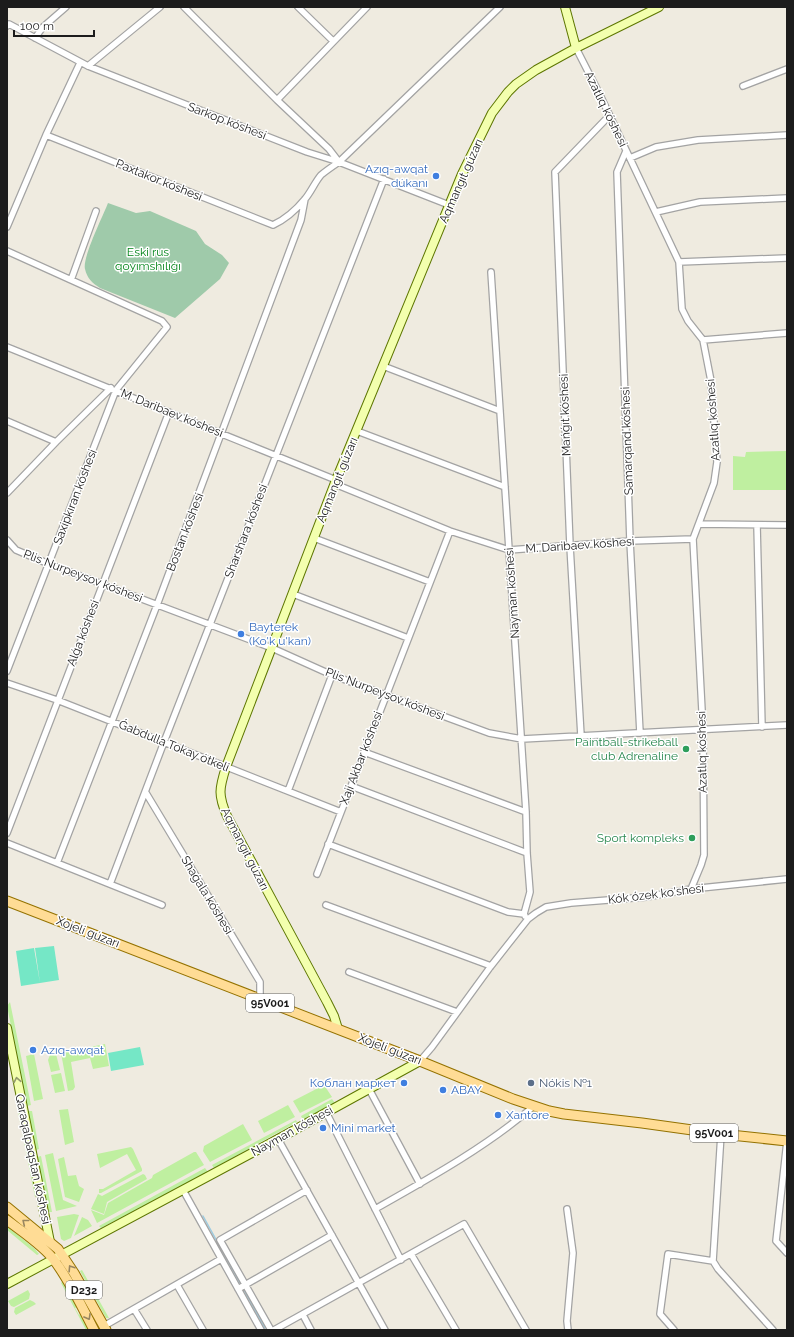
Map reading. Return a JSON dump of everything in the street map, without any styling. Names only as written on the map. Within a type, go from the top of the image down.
[{"type":"main road","name":"Xojeli gúzarı","points":[[7,901],[420,1061],[476,1085],[534,1106],[564,1114],[787,1141]]},
{"type":"main road","name":"Qaraqalpaqstan kóshesi","points":[[7,1207],[47,1245]]},
{"type":"main road","name":"Qaraqalpaqstan kóshesi","points":[[7,1220],[47,1245],[58,1249],[58,1257],[66,1278],[94,1330]]},
{"type":"main road","name":"Qaraqalpaqstan kóshesi","points":[[58,1257],[74,1273],[105,1328]]},
{"type":"street","points":[[34,38],[43,27],[66,7]]},
{"type":"street","points":[[88,66],[160,7]]},
{"type":"street","points":[[184,7],[277,100],[329,149],[340,162]]},
{"type":"street","points":[[298,7],[333,41]]},
{"type":"street","points":[[277,100],[367,7]]},
{"type":"street","points":[[305,199],[320,176],[340,162],[500,7]]},
{"type":"street","points":[[565,7],[576,48]]},
{"type":"street","name":"Aqmangıt gúzarı","points":[[338,1029],[326,999],[227,816],[221,802],[220,785],[336,482],[462,174],[492,113],[500,101],[516,84],[536,70],[576,48],[659,7]]},
{"type":"street","name":"Sarkop kóshesi","points":[[8,25],[88,66],[307,152],[340,162],[450,205]]},
{"type":"street","name":"Azatlıq kóshesi","points":[[576,48],[679,262],[682,309],[688,320],[703,340],[711,381],[717,462],[714,483],[693,539],[703,730],[704,855],[702,865],[691,889]]},
{"type":"street","points":[[7,227],[46,135],[80,62]]},
{"type":"street","points":[[743,86],[787,69]]},
{"type":"street","name":"Mańǵıt kóshesi","points":[[581,736],[570,546],[555,172],[609,116]]},
{"type":"street","name":"Paxtakor kóshesi","points":[[46,135],[273,225],[291,214],[305,199]]},
{"type":"street","points":[[630,158],[656,147],[698,140],[787,135]]},
{"type":"street","name":"Samarqand kóshesi","points":[[626,151],[617,172],[630,541],[640,733]]},
{"type":"street","name":"Sharshara kóshesi","points":[[110,884],[384,180]]},
{"type":"street","points":[[656,212],[700,202],[787,198]]},
{"type":"street","name":"Bostan kóshesi","points":[[57,863],[222,433],[301,220],[305,199]]},
{"type":"street","points":[[71,280],[96,212]]},
{"type":"street","points":[[7,252],[162,321],[168,327],[114,389],[56,442],[7,493]]},
{"type":"street","points":[[679,262],[787,258]]},
{"type":"street","name":"Nayman kóshesi","points":[[491,272],[526,812],[530,892],[524,914]]},
{"type":"street","points":[[703,340],[787,333]]},
{"type":"street","name":"M. Daribaev kóshesi","points":[[7,347],[276,455],[450,531],[509,550],[630,541],[693,539]]},
{"type":"street","points":[[384,366],[500,411]]},
{"type":"street","name":"Saxipkıran kóshesi","points":[[7,671],[49,564],[114,389]]},
{"type":"street","name":"Alǵa kóshesi","points":[[7,833],[169,412]]},
{"type":"street","points":[[7,421],[56,442]]},
{"type":"street","points":[[357,431],[505,487]]},
{"type":"street","points":[[699,524],[787,525]]},
{"type":"street","points":[[757,525],[762,727]]},
{"type":"street","name":"Xaji Akbar kóshesi","points":[[317,874],[450,531]]},
{"type":"street","points":[[314,538],[430,582]]},
{"type":"street","name":"Plis Nurpeysov kóshesi","points":[[7,540],[16,550],[49,564],[272,648],[332,675],[489,733],[522,739],[787,725]]},
{"type":"street","points":[[293,594],[408,638]]},
{"type":"street","points":[[288,791],[332,675]]},
{"type":"street","name":"Ǵabdulla Tokay ótkeli","points":[[7,683],[57,700],[341,812]]},
{"type":"street","points":[[364,752],[526,812]]},
{"type":"street","points":[[351,786],[527,853]]},
{"type":"street","name":"Shaǵala kóshesi","points":[[146,793],[260,982],[260,999]]},
{"type":"street","points":[[7,843],[162,905]]},
{"type":"street","points":[[328,844],[508,912],[524,914],[528,919]]},
{"type":"street","name":"Kók ózek ko'shesi","points":[[528,919],[546,907],[646,897],[691,889],[787,879]]},
{"type":"street","points":[[326,905],[490,966]]},
{"type":"street","name":"Nayman kóshesi","points":[[7,1284],[420,1061],[432,1047],[490,966],[528,919]]},
{"type":"street","points":[[349,972],[457,1012]]},
{"type":"street","name":"Qaraqalpaqstan kóshesi","points":[[7,1028],[47,1245]]},
{"type":"street","points":[[369,1088],[420,1184]]},
{"type":"street","points":[[375,1209],[420,1184],[495,1136],[513,1124],[534,1106]]},
{"type":"street","points":[[326,1112],[401,1260]]},
{"type":"street","points":[[721,1134],[712,1260],[718,1269],[773,1330]]},
{"type":"street","points":[[278,1139],[385,1330]]},
{"type":"street","points":[[787,1141],[776,1241],[787,1253]]},
{"type":"street","points":[[183,1190],[220,1259],[261,1330]]},
{"type":"street","points":[[271,1330],[220,1240],[307,1190]]},
{"type":"street","points":[[567,1209],[573,1253],[567,1320],[568,1330]]},
{"type":"street","points":[[274,1330],[464,1224],[526,1330]]},
{"type":"street","points":[[238,1289],[332,1235]]},
{"type":"street","points":[[412,1254],[456,1330]]},
{"type":"street","points":[[674,1330],[660,1314],[668,1254],[712,1260]]},
{"type":"street","points":[[105,1328],[134,1309],[220,1259]]},
{"type":"street","points":[[177,1285],[203,1330]]},
{"type":"street","points":[[134,1309],[147,1330]]},
{"type":"street","points":[[303,1315],[311,1330]]},
{"type":"green space","name":"Eski rus qoyımshılıǵı","points":[[108,203],[136,213],[150,211],[196,231],[205,244],[222,255],[229,263],[220,279],[175,318],[97,286],[87,275],[85,264],[90,247]]},
{"type":"green space","points":[[787,451],[787,490],[733,490],[733,456],[745,457],[746,452]]},
{"type":"green space","points":[[54,946],[59,980],[40,983],[35,948]]},
{"type":"green space","points":[[34,948],[40,983],[21,986],[16,951]]},
{"type":"green space","points":[[10,1002],[31,1105],[27,1106],[7,1006]]},
{"type":"green space","points":[[105,1044],[109,1066],[93,1069],[90,1058],[71,1062],[75,1087],[73,1090],[68,1091],[61,1053]]},
{"type":"green space","points":[[140,1047],[144,1065],[111,1071],[108,1053]]},
{"type":"green space","points":[[34,1054],[43,1099],[34,1101],[26,1056]]},
{"type":"green space","points":[[56,1054],[60,1070],[51,1072],[48,1060],[50,1055]]},
{"type":"green space","points":[[61,1073],[65,1091],[55,1093],[51,1075]]},
{"type":"green space","points":[[324,1085],[332,1097],[300,1113],[293,1101]]},
{"type":"green space","points":[[16,1096],[36,1195],[35,1197],[15,1097]]},
{"type":"green space","points":[[332,1099],[335,1103],[304,1119],[302,1118],[301,1116]]},
{"type":"green space","points":[[288,1105],[295,1117],[264,1133],[258,1121]]},
{"type":"green space","points":[[68,1109],[74,1142],[65,1145],[59,1110]]},
{"type":"green space","points":[[28,1111],[32,1111],[39,1149],[36,1150]]},
{"type":"green space","points":[[296,1120],[297,1122],[214,1168],[212,1165]]},
{"type":"green space","points":[[243,1124],[252,1140],[210,1162],[203,1151],[204,1146]]},
{"type":"green space","points":[[131,1147],[142,1171],[99,1193],[99,1189],[103,1189],[136,1170],[127,1154],[100,1168],[97,1154]]},
{"type":"green space","points":[[196,1152],[204,1165],[97,1223],[91,1210],[104,1215],[108,1203]]},
{"type":"green space","points":[[53,1153],[63,1200],[77,1206],[56,1211],[45,1155]]},
{"type":"green space","points":[[41,1156],[52,1212],[49,1212],[48,1210],[37,1157]]},
{"type":"green space","points":[[64,1157],[68,1176],[76,1175],[79,1186],[84,1189],[79,1202],[65,1197],[58,1159]]},
{"type":"green space","points":[[205,1168],[208,1172],[101,1228],[99,1226]]},
{"type":"green space","points":[[143,1174],[147,1179],[107,1202],[104,1214],[91,1209],[98,1194],[102,1196]]},
{"type":"green space","points":[[74,1214],[79,1215],[71,1238],[64,1241],[61,1239],[57,1217]]},
{"type":"green space","points":[[82,1217],[88,1220],[92,1226],[74,1236]]},
{"type":"green space","points":[[7,1226],[39,1254],[37,1255],[7,1230]]},
{"type":"green space","points":[[82,1270],[109,1318],[106,1318],[80,1271]]},
{"type":"green space","points":[[63,1281],[77,1307],[75,1308],[89,1330],[86,1330],[61,1283]]},
{"type":"green space","points":[[28,1290],[30,1294],[29,1299],[14,1307],[11,1306],[8,1301]]},
{"type":"green space","points":[[30,1300],[36,1304],[16,1315],[14,1312],[15,1308]]},
{"type":"waterway","points":[[203,1216],[240,1283]]},
{"type":"waterway","points":[[244,1290],[265,1328]]},
{"type":"place","name":"Azıq-awqat dúkanı","points":[[436,176]]},
{"type":"place","name":"Bayterek (Ko'k u'kan)","points":[[241,634]]},
{"type":"place","name":"Paintball-strikeball club Adrenaline","points":[[686,749]]},
{"type":"place","name":"Sport kompleks","points":[[692,838]]},
{"type":"place","name":"Azıq-awqat","points":[[33,1050]]},
{"type":"place","name":"Коблан маркет","points":[[404,1083]]},
{"type":"place","name":"Nókis №1","points":[[531,1083]]},
{"type":"place","name":"ABAY","points":[[443,1090]]},
{"type":"place","name":"Xantore","points":[[498,1115]]},
{"type":"place","name":"Mini market","points":[[323,1128]]}]
